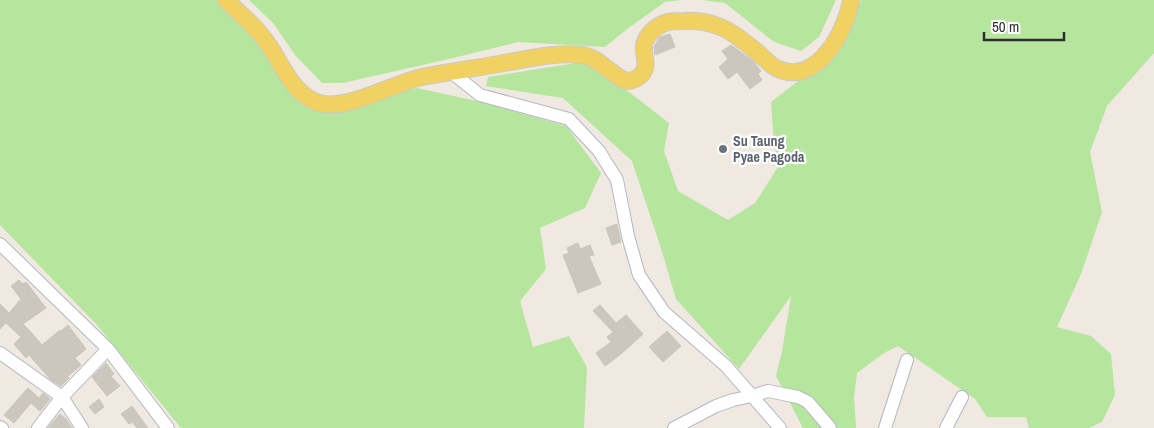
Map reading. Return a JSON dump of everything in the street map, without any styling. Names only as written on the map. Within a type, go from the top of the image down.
[{"type":"main road","points":[[226,0],[262,35],[278,58],[291,82],[302,94],[317,102],[334,104],[356,100],[420,78],[557,54],[582,55],[592,58],[629,81],[638,78],[644,72],[646,63],[644,46],[648,35],[656,28],[668,22],[697,20],[716,25],[736,35],[777,69],[790,72],[804,71],[819,62],[832,47],[842,31],[851,0]]},
{"type":"street","points":[[451,72],[480,95],[569,119],[599,151],[617,180],[628,236],[639,276],[664,312],[726,366],[780,428]]},
{"type":"street","points":[[0,244],[108,349],[168,428]]},
{"type":"street","points":[[38,428],[62,398],[108,349]]},
{"type":"street","points":[[0,353],[62,398],[82,428]]},
{"type":"street","points":[[885,428],[907,360]]},
{"type":"street","points":[[674,428],[716,406],[768,391],[798,397],[808,402],[830,428]]},
{"type":"street","points":[[946,428],[962,397]]},
{"type":"green space","points":[[0,0],[218,0],[268,50],[284,87],[325,111],[417,88],[481,102],[566,126],[601,173],[585,208],[540,228],[546,269],[520,301],[533,347],[569,336],[587,367],[584,428],[181,428],[97,325],[0,225]]},
{"type":"green space","points":[[249,0],[681,0],[665,2],[605,47],[518,42],[343,83],[322,83],[295,55],[273,23]]},
{"type":"green space","points":[[702,0],[836,0],[819,37],[801,51],[774,42],[725,3]]},
{"type":"green space","points":[[861,0],[1154,0],[1154,53],[1107,106],[1090,152],[1102,212],[1081,274],[1057,327],[1091,336],[1111,354],[1115,395],[1102,422],[1089,428],[1029,428],[1026,417],[987,417],[975,399],[898,346],[884,353],[857,373],[854,398],[856,428],[803,428],[776,376],[791,296],[739,369],[676,299],[632,161],[563,98],[486,86],[488,77],[589,61],[669,123],[664,151],[678,191],[728,220],[755,203],[778,167],[771,102],[841,48]]},
{"type":"building","points":[[670,34],[675,47],[655,55],[654,47],[657,41],[660,37]]},
{"type":"building","points":[[731,45],[753,61],[761,71],[758,74],[762,80],[750,89],[737,72],[728,79],[719,67],[728,59],[722,51]]},
{"type":"building","points":[[617,224],[621,242],[612,245],[606,228]]},
{"type":"building","points":[[578,243],[580,249],[590,245],[594,255],[589,256],[601,284],[578,293],[563,255],[569,253],[567,248]]},
{"type":"building","points":[[19,280],[23,284],[26,282],[46,308],[23,324],[42,345],[68,325],[86,349],[75,358],[81,365],[67,377],[69,378],[61,386],[51,380],[29,355],[26,358],[14,344],[21,337],[6,323],[0,329],[0,304],[9,313],[21,299],[11,286]]},
{"type":"building","points":[[600,305],[616,323],[626,315],[643,334],[605,366],[596,353],[611,342],[607,337],[613,332],[593,311]]},
{"type":"building","points":[[667,331],[681,346],[663,362],[649,347]]},
{"type":"building","points":[[106,363],[114,374],[111,376],[120,386],[107,396],[92,377]]},
{"type":"building","points":[[28,388],[39,398],[43,393],[50,399],[40,411],[31,403],[14,423],[4,415]]},
{"type":"building","points":[[99,399],[104,407],[95,414],[89,407]]},
{"type":"building","points":[[132,406],[148,428],[137,428],[132,422],[129,424],[121,414]]},
{"type":"building","points":[[60,414],[72,428],[48,428]]},
{"type":"place","name":"Su Taung Pyae Pagoda","points":[[723,149]]}]
